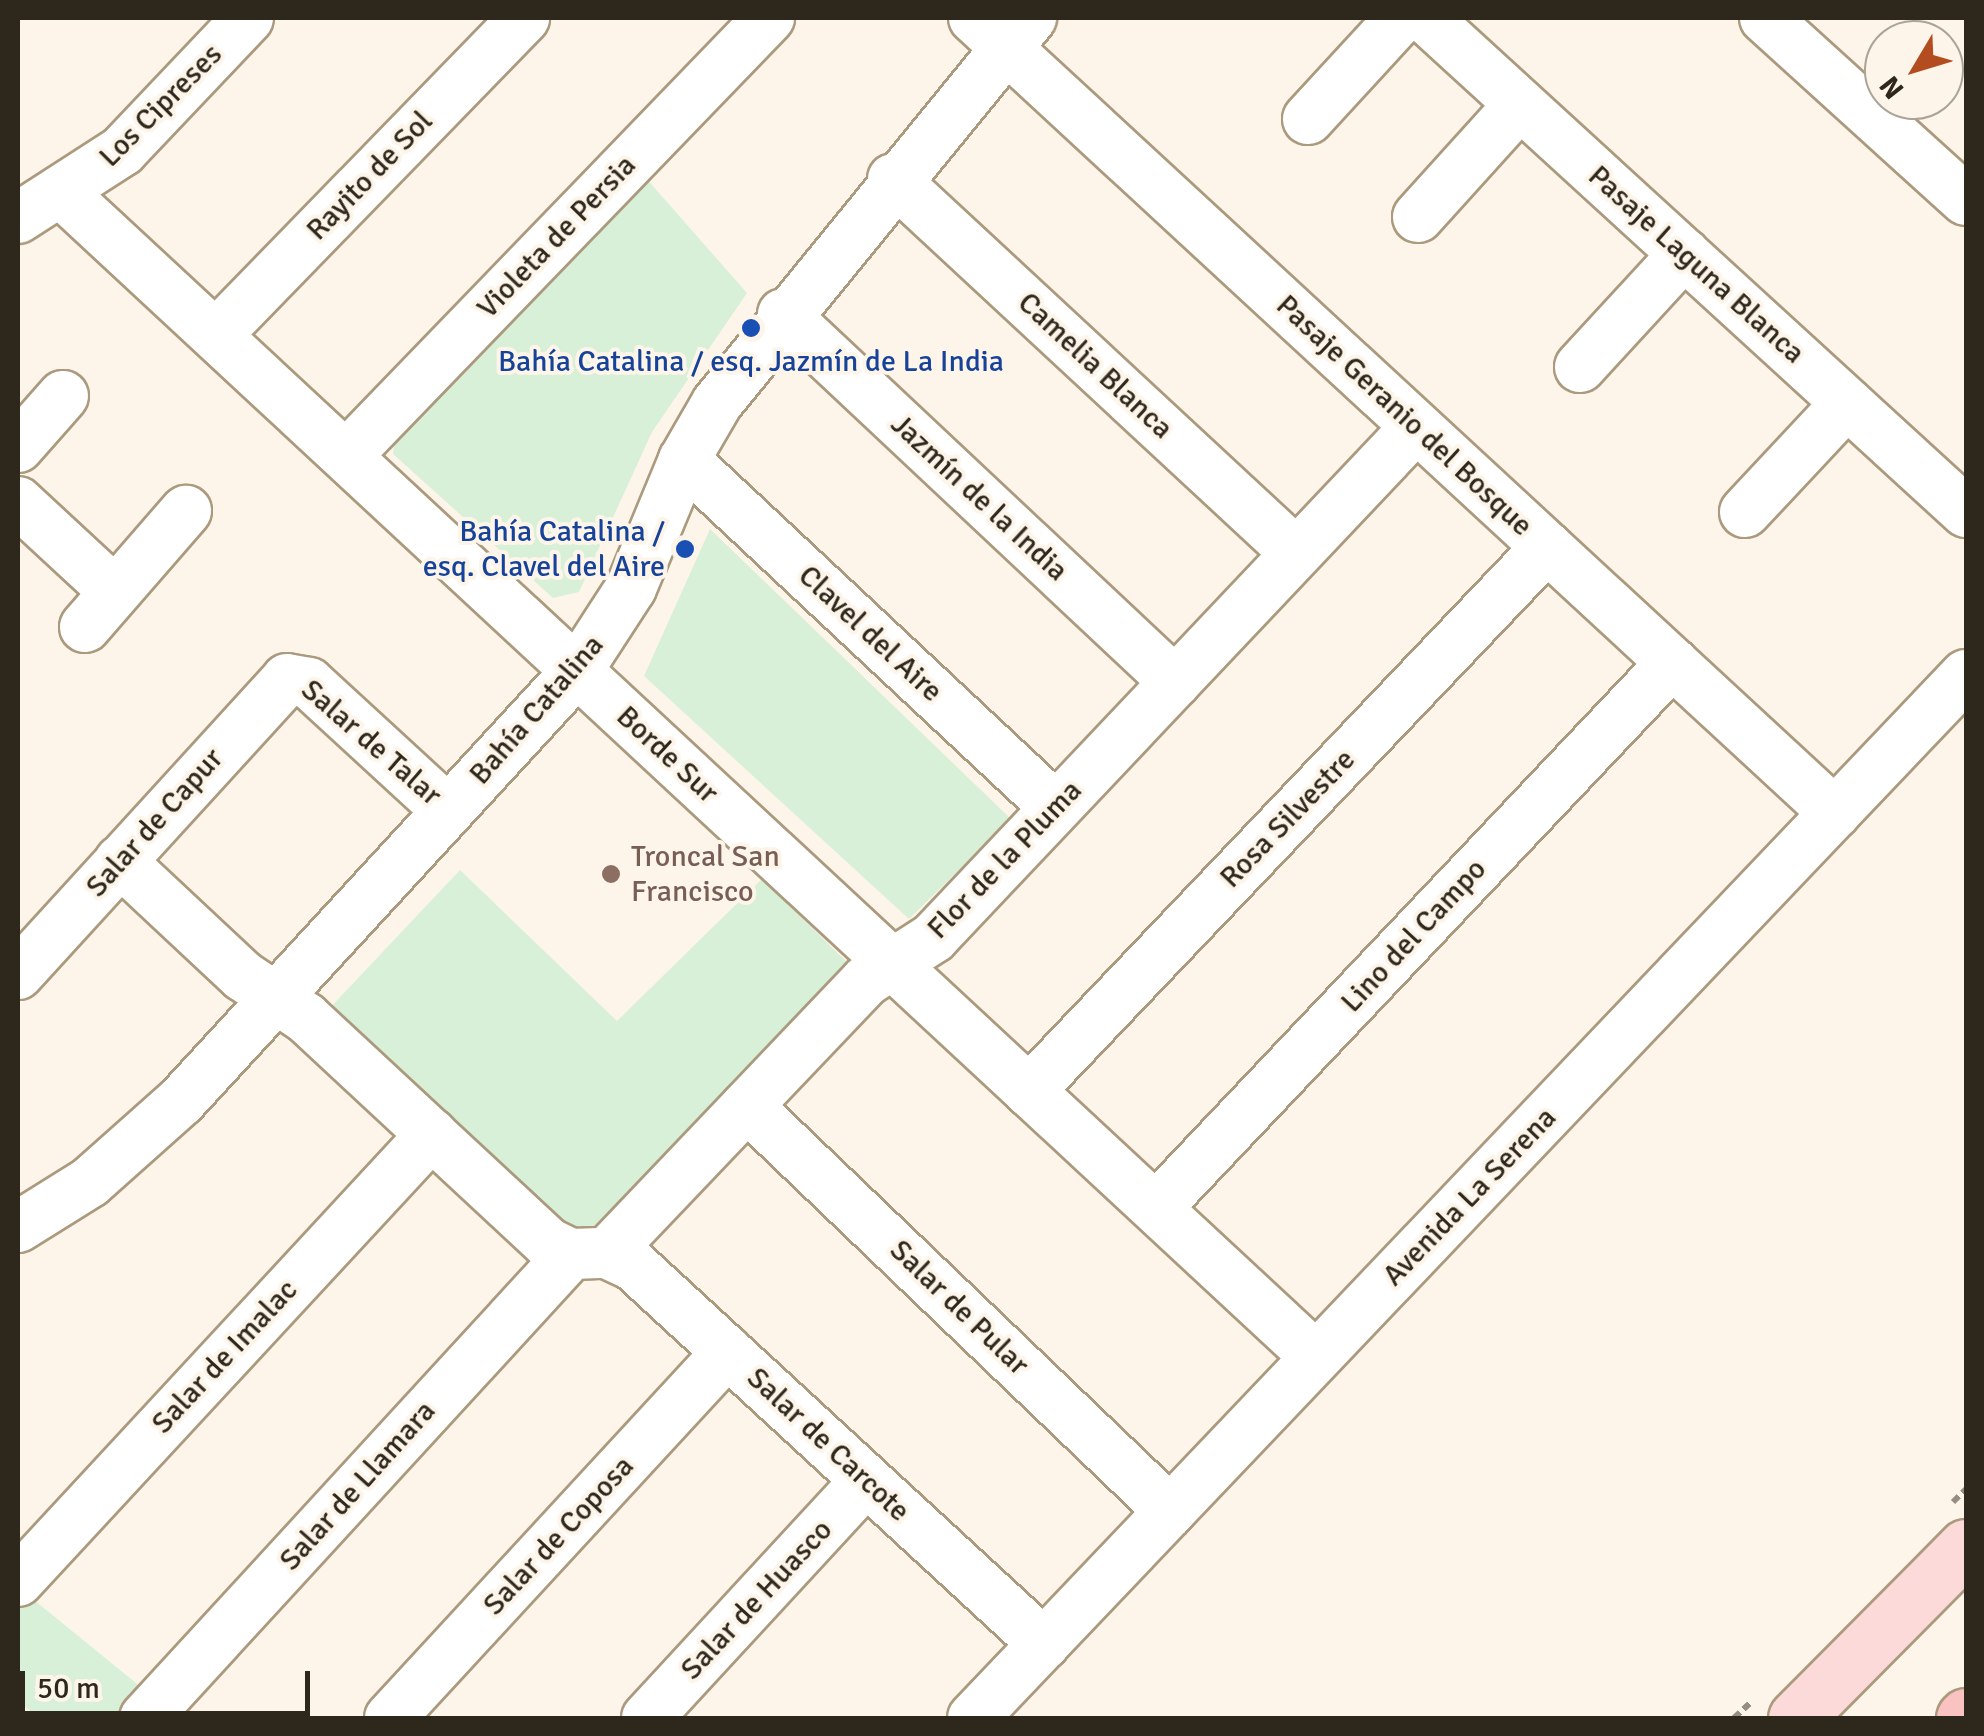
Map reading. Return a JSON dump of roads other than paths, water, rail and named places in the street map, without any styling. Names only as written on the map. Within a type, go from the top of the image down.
[{"type":"main road","points":[[1796,1718],[1966,1547]]},
{"type":"street","name":"Los Cipreses","points":[[18,218],[62,193],[142,133],[248,18]]},
{"type":"street","name":"Rayito de Sol","points":[[216,335],[524,18]]},
{"type":"street","name":"Violeta de Persia","points":[[346,456],[769,18]]},
{"type":"street","points":[[1308,119],[1400,18]]},
{"type":"street","name":"Pasaje Laguna Blanca","points":[[1426,18],[1966,512]]},
{"type":"street","points":[[1765,18],[1966,200]]},
{"type":"street","name":"Bahía Catalina","points":[[18,1228],[137,1143],[577,671],[631,588],[684,460],[783,314],[893,180],[1003,27]]},
{"type":"street","name":"Pasaje Geranio del Bosque","points":[[1003,27],[1416,426],[1835,813]]},
{"type":"street","points":[[1418,216],[1520,104]]},
{"type":"street","name":"Camelia Blanca","points":[[893,180],[1296,553]]},
{"type":"street","name":"Borde Sur","points":[[62,193],[1316,1358]]},
{"type":"street","points":[[1580,367],[1684,254]]},
{"type":"street","name":"Jazmín de la India","points":[[783,314],[1175,682]]},
{"type":"street","points":[[18,446],[63,396]]},
{"type":"street","points":[[1745,512],[1847,403]]},
{"type":"street","name":"Flor de la Pluma","points":[[589,1253],[747,1106],[866,981],[933,938],[1416,426]]},
{"type":"street","name":"Clavel del Aire","points":[[684,460],[1056,808]]},
{"type":"street","points":[[18,502],[99,608],[186,511]]},
{"type":"street","name":"Rosa Silvestre","points":[[1029,1091],[1547,547]]},
{"type":"street","name":"Lino del Campo","points":[[1156,1208],[1672,663]]},
{"type":"street","name":"Avenida La Serena","points":[[973,1718],[1966,674]]},
{"type":"street","name":"Salar de Talar","points":[[294,676],[448,811]]},
{"type":"street","name":"Salar de Capur","points":[[18,974],[294,676]]},
{"type":"street","name":"Salar de Carcote","points":[[120,861],[243,976],[276,998],[432,1134],[548,1243],[632,1265],[1044,1644]]},
{"type":"street","name":"Salar de Pular","points":[[747,1106],[1170,1510]]},
{"type":"street","name":"Salar de Imalac","points":[[18,1581],[432,1134]]},
{"type":"street","name":"Salar de Llamara","points":[[145,1718],[589,1253]]},
{"type":"street","name":"Salar de Coposa","points":[[390,1718],[728,1352]]},
{"type":"street","name":"Salar de Huasco","points":[[646,1718],[866,1481]]},
{"type":"place","name":"Bahía Catalina / esq. Jazmín de La India","points":[[751,328]]},
{"type":"place","name":"Bahía Catalina / esq. Clavel del Aire","points":[[685,549]]},
{"type":"place","name":"Troncal San Francisco","points":[[611,874]]}]
